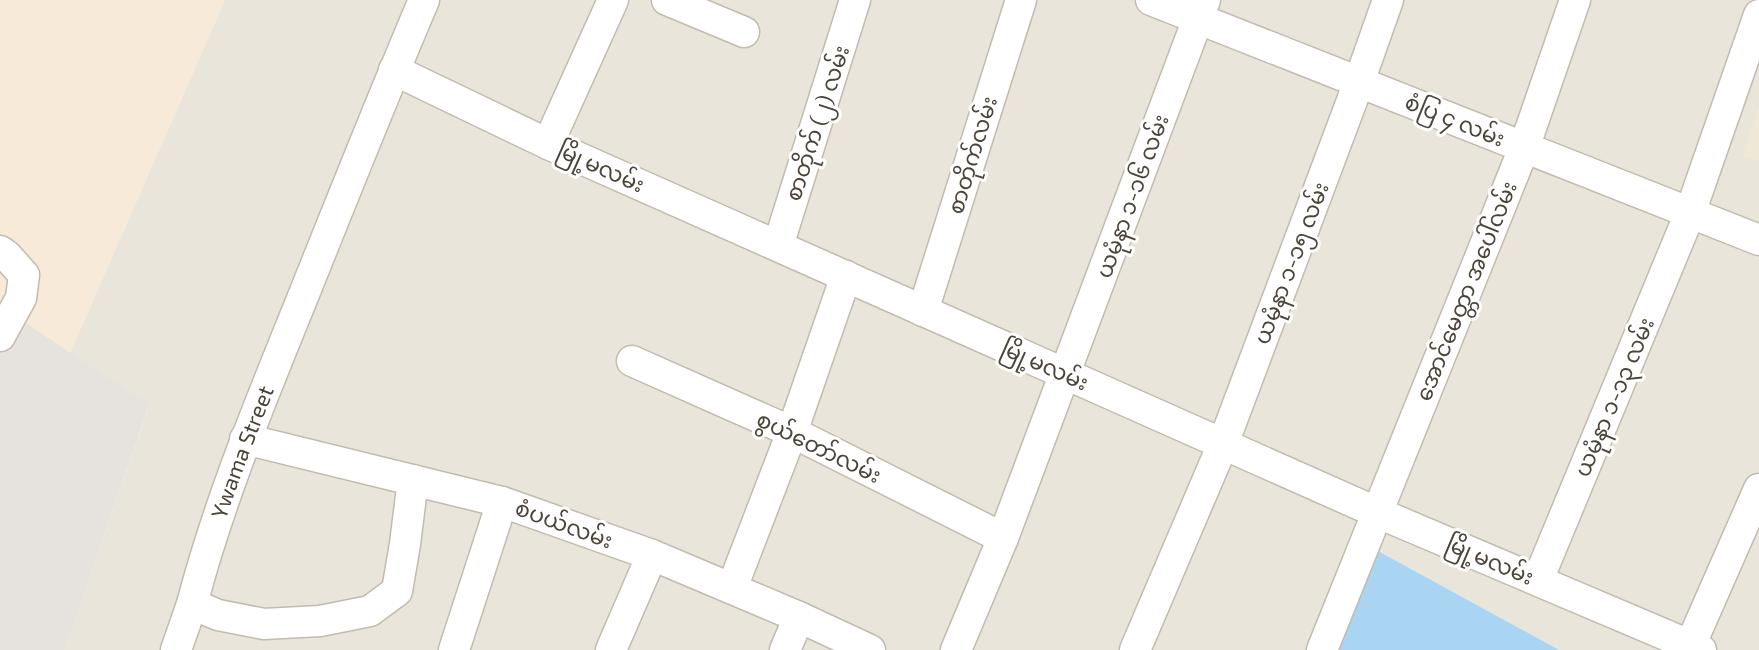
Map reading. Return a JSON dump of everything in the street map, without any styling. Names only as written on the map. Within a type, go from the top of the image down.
[{"type":"street","name":"Ywama Street","points":[[176,650],[192,604],[205,554],[245,439],[424,0]]},
{"type":"street","points":[[549,144],[613,0]]},
{"type":"street","points":[[667,0],[744,32]]},
{"type":"street","name":"စာတိုက် (၂) လမ်း","points":[[778,246],[855,0]]},
{"type":"street","name":"စာတိုက်လမ်း","points":[[923,311],[1021,0]]},
{"type":"street","name":"စံပြ ၄ လမ်း","points":[[1151,0],[1202,9],[1359,82],[1759,240]]},
{"type":"street","name":"ယမုံနာ ၁-၁၅ လမ်း","points":[[1135,650],[1222,444],[1388,0]]},
{"type":"street","name":"အောင်မေတ္တာ အပေါ်လမ်း","points":[[1322,650],[1524,148],[1575,0]]},
{"type":"street","name":"ယမုံနာ ၁-၁၆ လမ်း","points":[[956,650],[1003,538],[1066,374],[1202,9]]},
{"type":"street","name":"ယမုံနာ ၁-၁၃ လမ်း","points":[[1538,580],[1690,213],[1759,15]]},
{"type":"street","name":"မြို့မလမ်း","points":[[394,70],[549,144],[1222,444],[1696,648]]},
{"type":"street","points":[[0,251],[8,256],[24,275],[21,298],[0,336]]},
{"type":"street","points":[[732,588],[792,432],[846,276]]},
{"type":"street","name":"စွယ်တော်လမ်း","points":[[632,361],[792,432],[1003,538]]},
{"type":"street","name":"စံပယ်လမ်း","points":[[245,439],[502,502],[652,555],[799,617],[870,650]]},
{"type":"street","points":[[192,604],[218,615],[264,624],[320,621],[370,611],[397,591],[413,480]]},
{"type":"street","points":[[1696,648],[1759,489]]},
{"type":"street","points":[[454,650],[502,502]]},
{"type":"street","points":[[611,650],[652,555]]},
{"type":"street","points":[[785,650],[799,617]]},
{"type":"shaded area","points":[[0,0],[225,0],[70,353],[0,306]]},
{"type":"shaded area","points":[[225,0],[1759,0],[1759,650],[65,650],[149,406],[70,353]]},
{"type":"shaded area","points":[[1759,105],[1759,161],[1742,156]]},
{"type":"shaded area","points":[[0,306],[149,405],[65,650],[0,650]]},
{"type":"water","points":[[1376,550],[1559,650],[1333,650]]}]
